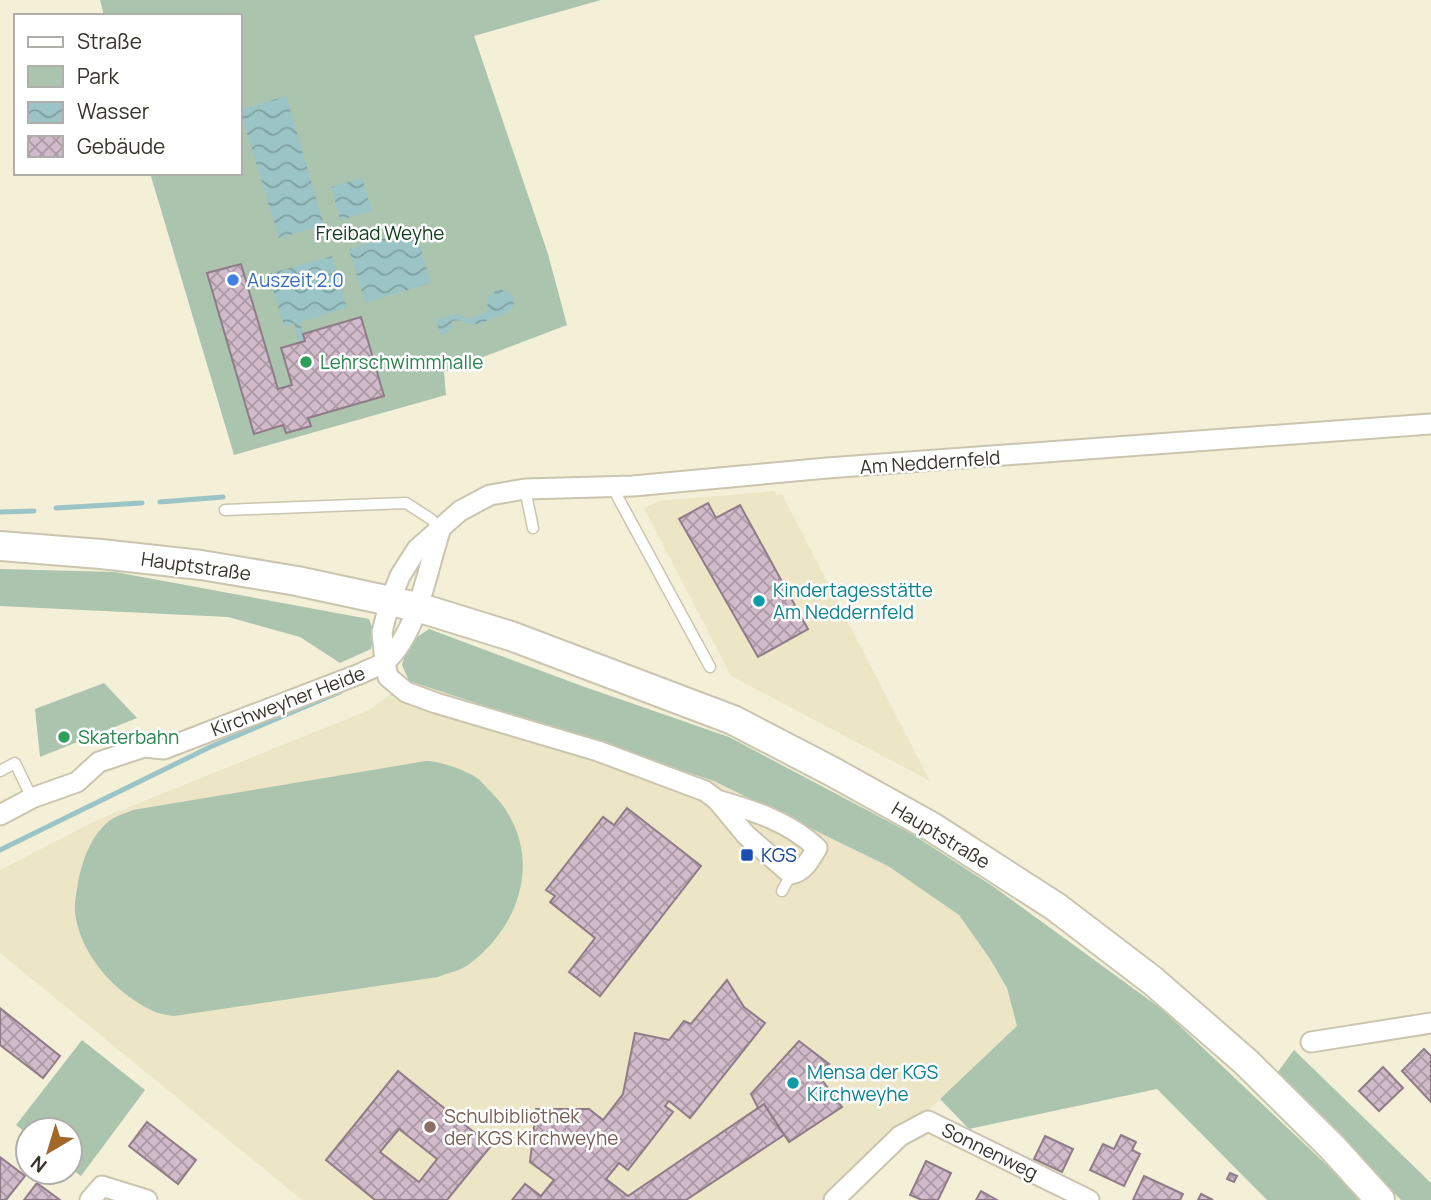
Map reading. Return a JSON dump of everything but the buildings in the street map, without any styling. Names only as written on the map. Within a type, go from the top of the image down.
[{"type":"main road","name":"Hauptstraße","points":[[0,546],[201,565],[297,581],[417,607],[511,636],[733,720],[932,827],[1056,907],[1153,981],[1246,1062],[1332,1147],[1380,1200]]},
{"type":"street","name":"Am Neddernfeld","points":[[390,601],[400,576],[417,550],[460,511],[490,495],[526,489],[633,486],[827,468],[1431,424]]},
{"type":"street","points":[[385,662],[401,642],[417,607],[441,530]]},
{"type":"street","points":[[390,601],[382,632],[385,662],[388,677],[406,692],[598,751],[705,791],[718,800],[786,883],[809,861],[817,848],[802,834],[776,820],[718,800]]},
{"type":"street","name":"Kirchweyher Heide","points":[[0,815],[32,798],[77,782],[99,762],[144,747],[164,749],[385,662]]},
{"type":"street","points":[[1311,1042],[1431,1023]]},
{"type":"street","name":"Sonnenweg","points":[[834,1200],[900,1136],[928,1121],[1089,1200]]},
{"type":"street","points":[[90,1200],[102,1186],[147,1200]]},
{"type":"lane","points":[[526,489],[533,528]]},
{"type":"lane","points":[[616,494],[710,667]]},
{"type":"lane","points":[[225,510],[406,503],[431,519],[441,530]]},
{"type":"lane","points":[[0,771],[15,763],[32,798]]},
{"type":"shaded area","points":[[775,491],[776,495],[782,494],[930,781],[731,676],[644,508],[659,501]]},
{"type":"shaded area","points":[[409,681],[714,780],[888,866],[959,915],[1007,988],[1017,1027],[833,1200],[302,1200],[0,953],[0,870],[97,820],[369,710]]},
{"type":"green space","name":"Freibad Weyhe","points":[[100,0],[601,0],[474,36],[548,254],[567,325],[444,372],[446,395],[234,455],[151,175],[242,175],[242,14],[104,14]]},
{"type":"green space","points":[[0,569],[115,572],[369,619],[374,633],[371,649],[340,663],[300,637],[228,617],[0,606]]},
{"type":"green space","points":[[429,629],[729,737],[912,834],[994,887],[1163,1010],[1333,1171],[1359,1200],[1267,1200],[1157,1089],[969,1129],[940,1099],[1017,1026],[1007,988],[959,915],[888,866],[714,781],[409,681],[402,665],[408,643]]},
{"type":"green space","name":"Skaterbahn","points":[[104,683],[137,718],[40,757],[35,709]]},
{"type":"green space","points":[[426,761],[452,766],[478,779],[507,811],[519,839],[523,859],[522,879],[509,918],[498,936],[465,967],[438,977],[174,1016],[153,1011],[127,995],[104,974],[86,948],[75,914],[79,877],[93,839],[112,819],[133,810]]},
{"type":"green space","points":[[82,1040],[145,1090],[84,1172],[84,1116],[23,1116]]},
{"type":"green space","points":[[1294,1050],[1431,1183],[1431,1200],[1401,1200],[1277,1073]]},
{"type":"water","points":[[286,96],[324,225],[279,238],[242,109]]},
{"type":"water","points":[[362,178],[372,211],[340,220],[331,187]]},
{"type":"water","points":[[415,229],[431,283],[365,303],[349,249]]},
{"type":"water","points":[[332,256],[347,308],[300,322],[305,341],[299,343],[294,323],[284,326],[268,274]]},
{"type":"water","points":[[498,289],[512,296],[514,305],[509,311],[478,324],[452,321],[448,332],[440,334],[436,319],[458,314],[469,319],[487,312],[488,297]]},
{"type":"waterway","points":[[160,502],[223,497]]},
{"type":"waterway","points":[[56,508],[142,503]]},
{"type":"waterway","points":[[0,512],[34,511]]},
{"type":"waterway","points":[[0,850],[210,747],[340,692]]},
{"type":"place","name":"Auszeit 2.0","points":[[233,280]]},
{"type":"place","name":"Lehrschwimmhalle","points":[[306,362]]},
{"type":"place","name":"Kindertagesstätte Am Neddernfeld","points":[[759,601]]},
{"type":"place","name":"Skaterbahn","points":[[64,737]]},
{"type":"place","name":"KGS","points":[[747,855]]},
{"type":"place","name":"Mensa der KGS Kirchweyhe","points":[[793,1083]]},
{"type":"place","name":"Schulbibliothek der KGS Kirchweyhe","points":[[430,1127]]}]
